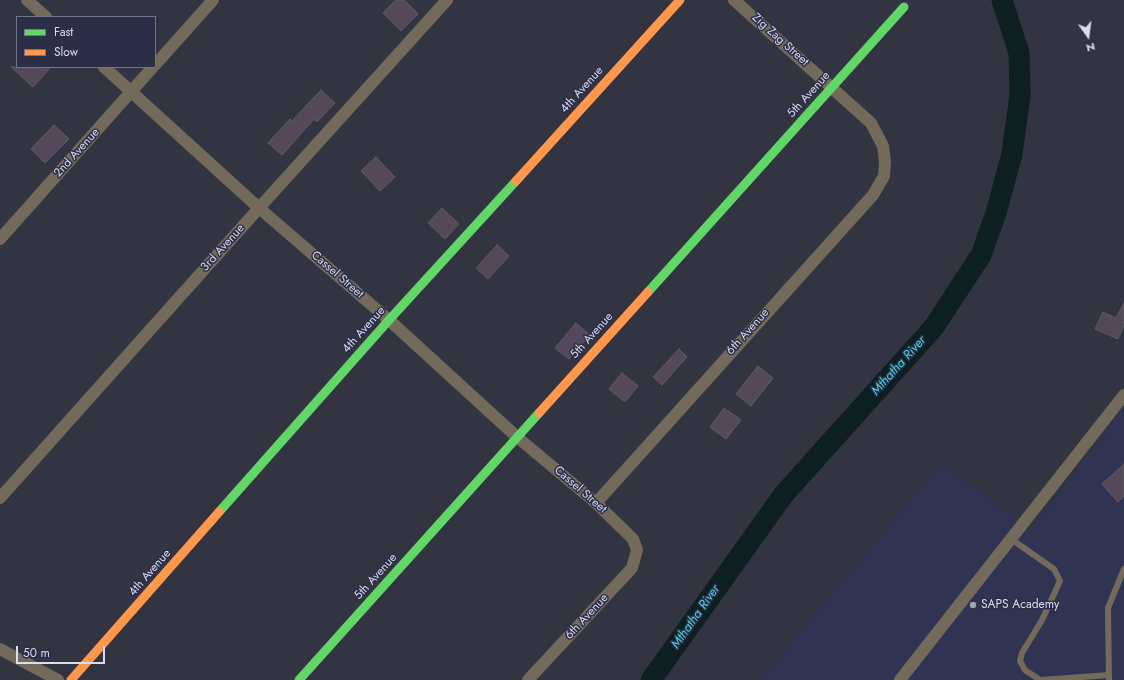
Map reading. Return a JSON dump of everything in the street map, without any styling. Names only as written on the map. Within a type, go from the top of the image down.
[{"type":"street","points":[[27,0],[45,16]]},
{"type":"street","name":"2nd Avenue","points":[[156,64],[213,0]]},
{"type":"street","name":"3rd Avenue","points":[[0,498],[447,0]]},
{"type":"street","name":"4th Avenue","points":[[71,680],[389,320],[680,0]]},
{"type":"street","name":"Zig Zag Street","points":[[734,0],[871,123],[881,139],[884,153]]},
{"type":"street","name":"5th Avenue","points":[[299,680],[904,7]]},
{"type":"street","name":"Cassel Street","points":[[105,68],[259,208],[389,320],[517,437],[596,503],[629,534],[637,550]]},
{"type":"street","name":"2nd Avenue","points":[[0,239],[152,68]]},
{"type":"street","name":"6th Avenue","points":[[596,503],[872,195],[884,176],[884,153]]},
{"type":"street","points":[[900,680],[1124,396]]},
{"type":"street","name":"6th Avenue","points":[[528,680],[627,574],[634,564],[637,550]]},
{"type":"street","points":[[0,649],[58,680]]},
{"type":"lane","points":[[1011,539],[1054,569],[1059,577],[1059,587],[1022,653],[1020,661],[1025,670],[1040,680],[1109,677],[1108,608],[1124,570]]},
{"type":"shaded area","name":"SAPS Academy","points":[[1124,409],[1124,680],[759,680],[942,462],[1030,530]]},
{"type":"building","points":[[396,0],[404,0],[418,14],[401,31],[383,13]]},
{"type":"building","points":[[11,67],[50,68],[33,87]]},
{"type":"building","points":[[321,90],[335,103],[317,122],[314,119],[282,155],[268,143],[290,119],[292,121]]},
{"type":"building","points":[[54,125],[69,139],[45,163],[31,149]]},
{"type":"building","points":[[376,157],[395,177],[380,191],[361,171]]},
{"type":"building","points":[[442,208],[459,224],[445,239],[428,223]]},
{"type":"building","points":[[497,245],[509,256],[488,279],[476,268]]},
{"type":"building","points":[[1124,303],[1124,325],[1118,339],[1095,329],[1103,312],[1116,318]]},
{"type":"building","points":[[576,323],[590,335],[569,359],[555,348]]},
{"type":"building","points":[[679,349],[687,357],[662,385],[653,377]]},
{"type":"building","points":[[758,366],[773,378],[751,406],[736,394]]},
{"type":"building","points":[[622,373],[638,386],[625,402],[609,389]]},
{"type":"building","points":[[724,408],[741,420],[726,439],[710,427]]},
{"type":"building","points":[[1124,464],[1124,496],[1118,502],[1102,484]]},
{"type":"waterway","name":"Mthatha River","points":[[651,680],[784,494],[934,327],[981,255],[996,213],[1012,154],[1020,95],[1019,53],[1002,0]]},
{"type":"traffic: fast","points":[[648,292],[904,7]]},
{"type":"traffic: fast","points":[[219,512],[389,320],[516,181]]},
{"type":"traffic: fast","points":[[299,680],[539,413]]},
{"type":"traffic: slow","points":[[516,181],[680,0]]},
{"type":"traffic: slow","points":[[539,413],[648,292]]},
{"type":"traffic: slow","points":[[71,680],[219,512]]},
{"type":"place","name":"SAPS Academy","points":[[973,605]]}]
